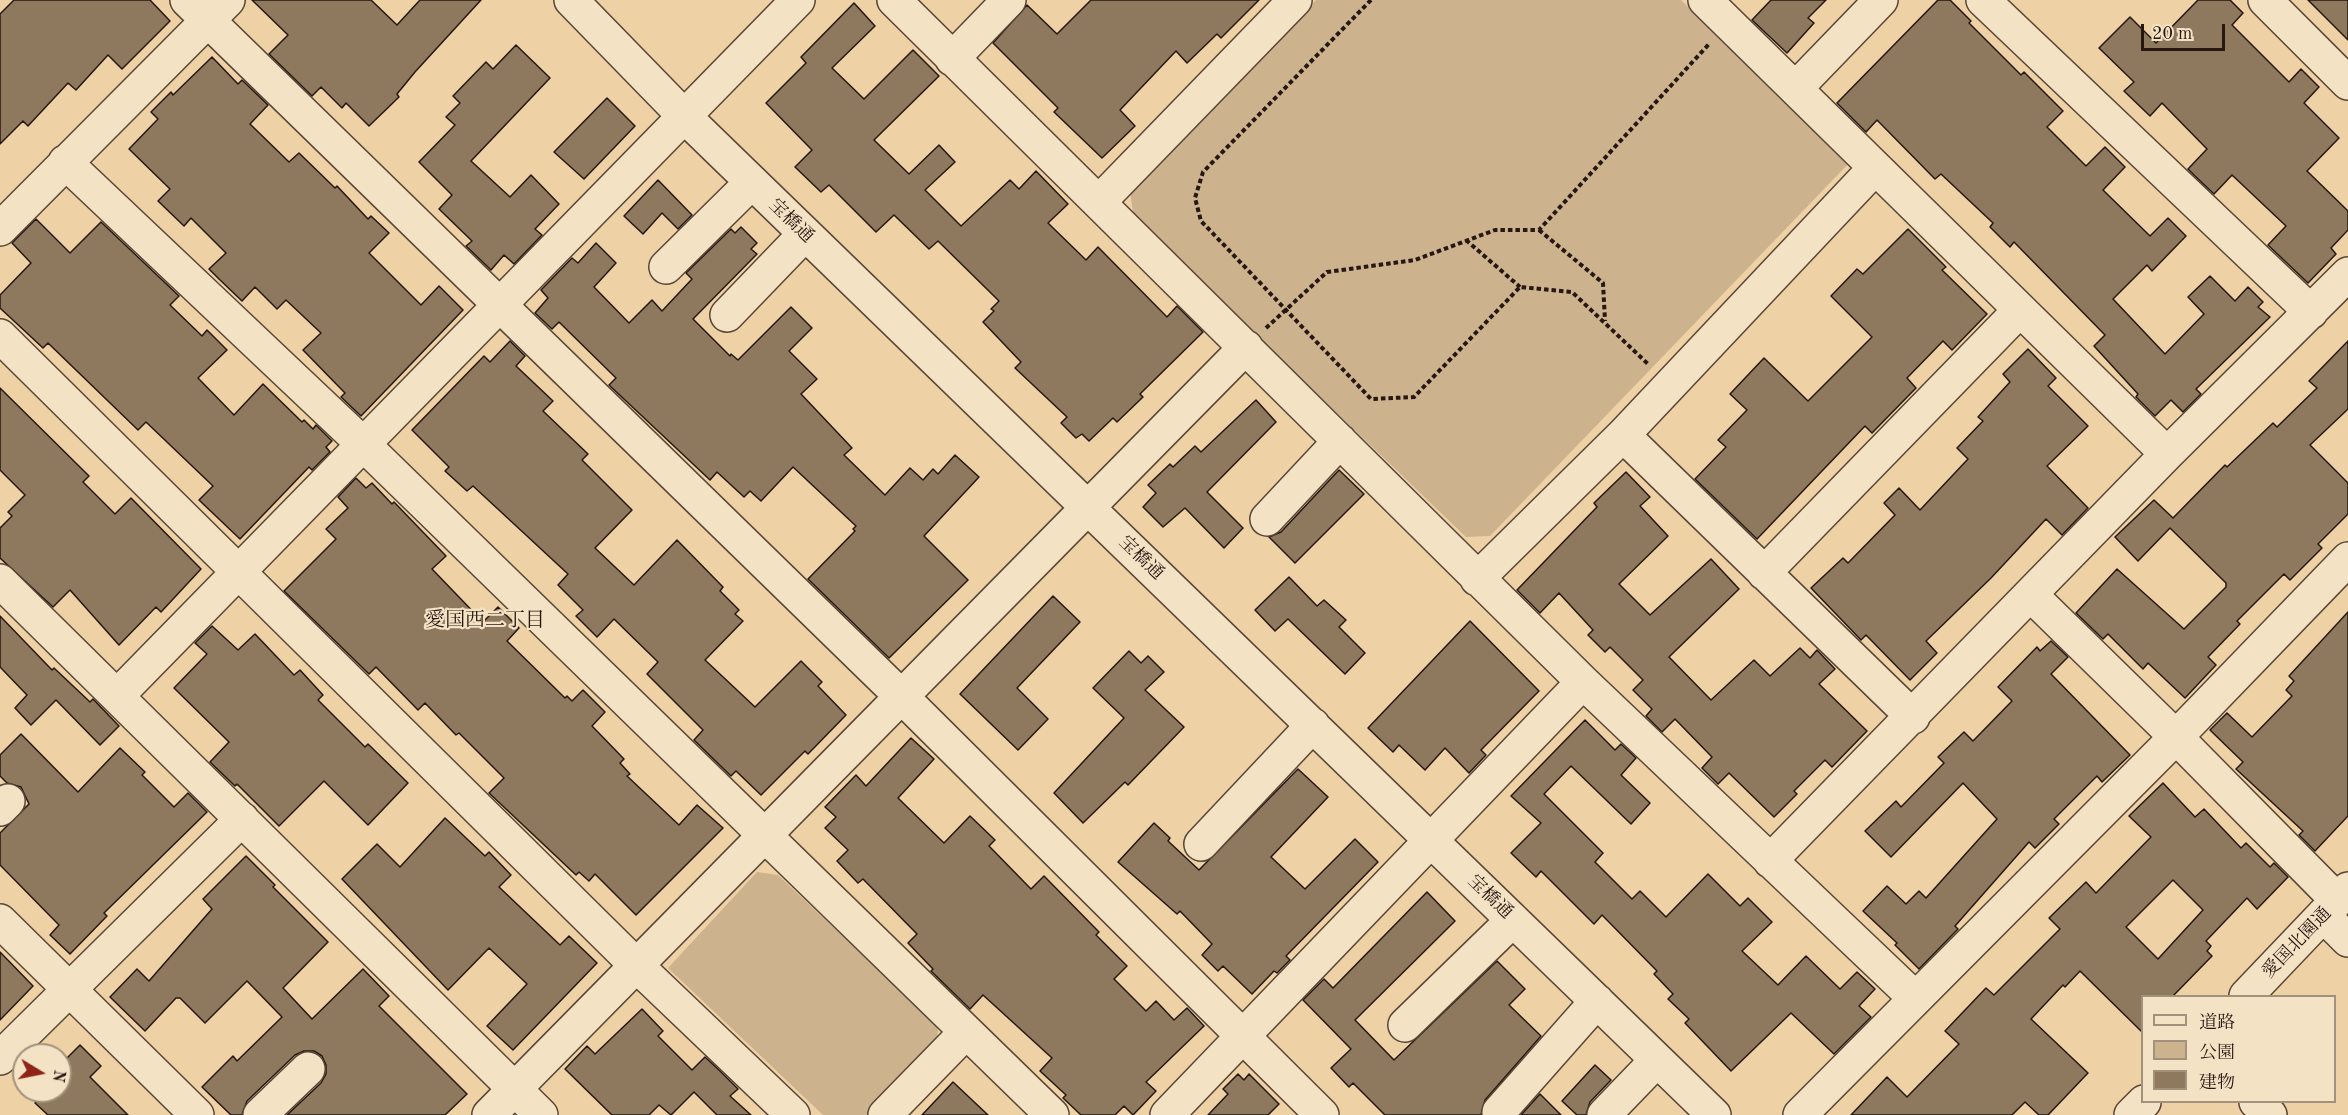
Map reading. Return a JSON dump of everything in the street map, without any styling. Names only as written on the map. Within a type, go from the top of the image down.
[{"type":"street","name":"宝橋通","points":[[571,0],[684,116],[1714,1115]]},
{"type":"street","points":[[117,696],[798,0]]},
{"type":"street","points":[[894,0],[1246,347],[1477,579],[1915,998]]},
{"type":"street","points":[[952,58],[1009,0]]},
{"type":"street","points":[[1099,202],[1295,0]]},
{"type":"street","points":[[1705,0],[1796,88],[1874,169],[2167,454]]},
{"type":"street","points":[[1796,88],[1881,0]]},
{"type":"street","points":[[1983,0],[2311,312]]},
{"type":"street","points":[[2265,0],[2348,83]]},
{"type":"street","points":[[0,229],[208,7],[499,305],[902,697],[1322,1115]]},
{"type":"street","points":[[65,162],[363,444],[1052,1115]]},
{"type":"street","points":[[1477,579],[1623,435],[1874,169]]},
{"type":"street","points":[[666,267],[752,182]]},
{"type":"street","points":[[727,315],[805,234]]},
{"type":"street","points":[[1770,861],[1913,717],[2167,454],[2348,274]]},
{"type":"street","points":[[1764,573],[2019,311]]},
{"type":"street","points":[[0,336],[637,966],[794,1115]]},
{"type":"street","points":[[489,1115],[1246,347]]},
{"type":"street","points":[[1623,435],[1913,717]]},
{"type":"street","points":[[1267,519],[1340,441]]},
{"type":"street","points":[[1800,1115],[2176,737],[2348,559]]},
{"type":"street","points":[[0,581],[541,1115]]},
{"type":"street","points":[[2031,595],[2176,737],[2336,902],[2348,940]]},
{"type":"street","points":[[1167,1115],[1583,682]]},
{"type":"street","points":[[1201,844],[1313,725]]},
{"type":"street","points":[[0,1058],[242,819]]},
{"type":"street","name":"愛国北園通","points":[[2247,995],[2336,902]]},
{"type":"street","points":[[1405,1025],[1513,920]]},
{"type":"street","points":[[3,931],[70,989],[197,1115]]},
{"type":"street","points":[[1498,1112],[1597,1001]]},
{"type":"street","points":[[885,1115],[966,1032]]},
{"type":"street","points":[[1604,1115],[1657,1060]]},
{"type":"street","points":[[260,1115],[308,1069]]},
{"type":"street","points":[[2131,1115],[2142,1103]]},
{"type":"street","points":[[2258,1103],[2270,1115]]},
{"type":"path","points":[[1371,0],[1203,172],[1195,198],[1201,221],[1371,399],[1414,397],[1520,287]]},
{"type":"path","points":[[1539,230],[1728,24]]},
{"type":"path","points":[[1246,347],[1326,272],[1415,260],[1495,230],[1539,230],[1602,283],[1605,322]]},
{"type":"path","points":[[1466,240],[1520,287],[1572,292],[1670,386]]},
{"type":"green space","points":[[1316,0],[1681,0],[1850,162],[1490,536],[1466,537],[1134,218],[1130,192]]},
{"type":"green space","points":[[757,872],[778,875],[938,1027],[937,1045],[866,1115],[823,1115],[668,968]]},
{"type":"building","points":[[14,0],[150,0],[170,21],[122,69],[108,55],[76,90],[68,83],[28,126],[23,121],[0,144],[0,14]]},
{"type":"building","points":[[252,0],[371,0],[397,25],[420,0],[481,0],[415,72],[397,94],[399,97],[369,126],[346,103],[342,108],[321,87],[312,96],[269,54],[288,35]]},
{"type":"building","points":[[1091,0],[1259,0],[1221,38],[1217,34],[1187,63],[1176,51],[1120,110],[1135,126],[1102,158],[1054,112],[1058,108],[993,43],[1027,5],[1057,34]]},
{"type":"building","points":[[1771,0],[1826,0],[1808,18],[1814,23],[1787,53],[1752,20]]},
{"type":"building","points":[[1938,0],[1950,0],[1971,21],[1969,23],[2021,75],[2024,72],[2063,111],[2047,127],[2086,166],[2105,147],[2125,167],[2103,190],[2150,236],[2168,218],[2186,236],[2152,271],[2147,265],[2113,299],[2165,354],[2204,314],[2188,297],[2210,276],[2235,301],[2248,287],[2263,302],[2258,307],[2270,317],[2196,389],[2201,394],[2183,412],[2171,400],[2155,416],[2136,397],[2138,394],[2094,346],[2105,335],[2014,242],[2010,247],[1990,227],[1993,223],[1941,174],[1935,179],[1877,120],[1866,132],[1837,103]]},
{"type":"building","points":[[2198,0],[2230,0],[2243,13],[2232,25],[2289,82],[2301,69],[2319,87],[2304,103],[2339,138],[2307,171],[2348,211],[2348,230],[2331,248],[2336,254],[2308,283],[2268,245],[2286,226],[2232,175],[2214,194],[2195,176],[2188,169],[2207,149],[2162,103],[2150,116],[2124,91],[2134,82],[2099,48],[2130,17],[2156,43]]},
{"type":"building","points":[[2308,0],[2348,0],[2348,40]]},
{"type":"building","points":[[854,3],[875,26],[832,68],[864,99],[913,50],[939,76],[874,140],[909,174],[939,145],[955,162],[925,190],[961,226],[1010,180],[1019,189],[1036,171],[1068,204],[1048,223],[1086,260],[1098,247],[1167,317],[1177,306],[1203,332],[1140,394],[1143,397],[1117,422],[1113,418],[1089,441],[1082,434],[1076,438],[1061,423],[1067,417],[1015,368],[1021,362],[983,322],[994,311],[991,309],[999,301],[938,241],[929,249],[894,215],[876,232],[829,185],[821,192],[795,167],[812,150],[766,103],[806,63],[801,57]]},
{"type":"building","points":[[516,45],[550,78],[471,161],[510,197],[531,175],[559,204],[535,229],[542,235],[514,264],[504,255],[491,270],[466,246],[472,241],[439,209],[452,195],[419,162],[455,125],[446,117],[460,103],[453,96],[486,62],[493,69]]},
{"type":"building","points":[[212,57],[238,84],[242,80],[268,105],[250,124],[289,162],[299,153],[335,188],[337,186],[368,219],[371,216],[389,233],[369,253],[421,305],[439,286],[463,310],[361,416],[341,397],[345,393],[303,350],[321,333],[286,300],[277,309],[255,287],[242,301],[219,279],[209,269],[226,253],[191,218],[184,226],[158,201],[170,189],[129,149],[158,119],[151,112],[171,92],[173,95]]},
{"type":"building","points":[[607,98],[635,126],[584,179],[554,152]]},
{"type":"building","points":[[658,180],[692,215],[678,229],[662,213],[643,234],[624,216]]},
{"type":"building","points":[[36,219],[70,253],[101,222],[179,296],[170,305],[202,336],[207,330],[227,350],[198,378],[234,415],[263,384],[302,422],[304,420],[313,429],[316,425],[332,441],[326,447],[330,452],[312,470],[309,467],[240,539],[199,500],[213,486],[146,422],[138,430],[48,343],[43,348],[0,308],[0,295],[31,263],[12,243]]},
{"type":"building","points":[[741,227],[757,243],[751,249],[757,254],[693,319],[730,356],[731,354],[738,360],[791,307],[812,328],[789,351],[817,379],[801,394],[852,448],[844,455],[885,495],[910,468],[923,480],[933,469],[938,474],[955,455],[979,477],[924,536],[968,580],[889,658],[808,579],[855,531],[853,529],[856,526],[793,467],[761,501],[750,491],[744,497],[717,472],[710,480],[609,385],[616,378],[559,322],[552,329],[535,313],[548,298],[541,290],[572,258],[578,263],[596,243],[616,263],[594,287],[629,323],[652,300],[662,311],[692,279],[686,273],[731,229],[735,233]]},
{"type":"building","points":[[1908,229],[1946,267],[1942,270],[1987,314],[1952,350],[1943,341],[1907,378],[1916,388],[1872,433],[1865,426],[1757,539],[1695,479],[1726,447],[1718,440],[1747,410],[1730,394],[1764,358],[1808,401],[1872,337],[1831,296],[1857,269],[1863,274]]},
{"type":"building","points":[[510,341],[525,356],[516,366],[553,401],[543,411],[588,454],[582,460],[632,510],[595,548],[634,585],[677,540],[723,587],[720,591],[739,610],[735,614],[743,621],[705,660],[755,707],[801,661],[822,682],[818,686],[846,715],[808,754],[805,751],[761,795],[736,771],[731,776],[694,740],[703,730],[647,674],[658,662],[614,619],[597,637],[576,616],[583,610],[558,585],[568,574],[473,486],[467,491],[445,471],[449,467],[412,430],[484,356],[490,362]]},
{"type":"building","points":[[2348,341],[2348,409],[2310,445],[2348,483],[2348,514],[2318,544],[2322,548],[2290,580],[2284,574],[2237,621],[2240,624],[2208,657],[2216,665],[2185,698],[2148,663],[2143,669],[2108,634],[2103,639],[2076,613],[2117,569],[2184,629],[2226,587],[2226,583],[2170,528],[2138,561],[2115,537],[2154,500],[2173,518],[2225,465],[2227,467],[2273,423],[2277,427],[2317,388],[2309,381]]},
{"type":"building","points":[[2028,349],[2056,378],[2048,386],[2088,426],[2047,466],[2088,508],[2062,535],[2046,519],[1991,578],[1926,641],[1937,653],[1910,680],[1866,635],[1861,640],[1811,588],[1843,558],[1848,563],[1895,515],[1884,503],[1899,488],[1920,510],[1968,459],[1957,448],[1983,421],[1978,417],[2010,382],[2003,374]]},
{"type":"building","points":[[0,388],[89,476],[83,482],[115,514],[131,498],[201,569],[161,612],[156,607],[119,645],[70,590],[53,607],[0,558],[0,528],[12,516],[8,512],[25,495],[0,470]]},
{"type":"building","points":[[1256,400],[1276,422],[1207,492],[1243,528],[1224,548],[1185,508],[1163,527],[1143,507],[1156,493],[1148,485],[1170,464],[1173,467],[1195,446],[1201,452]]},
{"type":"building","points":[[1339,470],[1364,494],[1295,563],[1269,537],[1281,532]]},
{"type":"building","points":[[1626,472],[1650,497],[1640,506],[1668,536],[1619,584],[1650,615],[1711,559],[1739,589],[1669,657],[1711,700],[1754,660],[1770,676],[1800,648],[1810,658],[1817,650],[1835,669],[1819,684],[1867,731],[1832,767],[1825,760],[1794,791],[1797,794],[1774,817],[1729,773],[1718,784],[1702,768],[1712,757],[1675,719],[1662,732],[1646,716],[1652,709],[1633,690],[1643,680],[1610,647],[1605,652],[1588,635],[1593,630],[1559,593],[1540,613],[1517,590],[1597,507],[1594,503]]},
{"type":"building","points":[[356,478],[366,488],[372,483],[392,504],[394,502],[446,556],[432,569],[483,622],[498,607],[519,628],[507,641],[565,698],[567,696],[572,701],[583,690],[605,712],[592,726],[624,759],[620,763],[630,774],[627,776],[679,825],[697,805],[723,828],[636,915],[595,874],[589,881],[579,872],[576,875],[489,793],[504,778],[459,733],[456,735],[425,703],[418,710],[376,667],[369,674],[284,591],[336,539],[326,529],[348,508],[338,497]]},
{"type":"building","points":[[1289,577],[1317,606],[1324,600],[1346,620],[1339,627],[1365,653],[1345,674],[1288,619],[1275,631],[1255,610]]},
{"type":"building","points":[[1053,596],[1080,622],[1017,688],[1048,719],[1018,750],[960,694]]},
{"type":"building","points":[[2348,612],[2348,816],[2315,851],[2299,835],[2303,831],[2236,769],[2243,762],[2210,730],[2227,713],[2252,737],[2292,696],[2286,690],[2294,681],[2289,676]]},
{"type":"building","points":[[0,616],[52,670],[54,668],[90,702],[93,699],[119,726],[100,745],[56,700],[31,725],[15,708],[27,695],[0,667]]},
{"type":"building","points":[[1470,621],[1539,691],[1481,750],[1486,755],[1469,773],[1445,748],[1425,770],[1399,745],[1393,752],[1368,728]]},
{"type":"building","points":[[212,626],[238,650],[255,634],[294,675],[300,670],[323,695],[318,700],[365,747],[368,744],[408,783],[368,825],[324,781],[279,826],[237,784],[235,786],[210,762],[229,742],[174,688],[207,654],[195,643]]},
{"type":"building","points":[[2051,641],[2068,657],[2051,674],[2130,755],[2102,782],[2097,776],[2054,819],[2059,824],[2035,848],[2029,842],[1955,926],[1958,929],[1919,969],[1895,945],[1897,943],[1863,911],[1887,886],[1906,904],[1919,891],[1926,898],[1997,819],[1963,783],[1891,857],[1865,831],[1896,801],[1901,807],[1944,763],[1938,757],[1964,732],[1973,741],[2012,701],[1998,687],[2037,647],[2040,651]]},
{"type":"building","points":[[1129,651],[1141,663],[1148,656],[1164,672],[1145,690],[1184,727],[1128,785],[1125,782],[1083,823],[1054,793],[1124,718],[1093,688]]},
{"type":"building","points":[[1585,720],[1615,750],[1621,744],[1636,758],[1621,775],[1650,803],[1631,824],[1571,766],[1544,794],[1603,853],[1595,862],[1632,899],[1640,891],[1666,917],[1708,874],[1740,906],[1748,898],[1772,922],[1742,951],[1778,985],[1806,956],[1840,989],[1857,972],[1875,989],[1859,1006],[1871,1017],[1834,1054],[1791,1013],[1731,1071],[1685,1023],[1689,1019],[1668,999],[1673,994],[1654,974],[1657,971],[1602,915],[1594,924],[1541,871],[1536,877],[1511,853],[1541,823],[1511,796]]},
{"type":"building","points":[[21,734],[78,792],[120,748],[145,772],[142,775],[174,807],[188,793],[207,812],[104,913],[107,916],[70,954],[50,935],[59,925],[0,865],[0,833],[29,804],[21,787],[7,783],[0,776],[0,755]]},
{"type":"building","points":[[911,738],[934,759],[898,798],[944,843],[970,816],[995,840],[989,846],[1031,889],[1044,876],[1099,932],[1096,935],[1127,966],[1114,979],[1146,1011],[1156,1001],[1174,1020],[1187,1008],[1204,1026],[1146,1082],[1156,1091],[1133,1115],[1124,1106],[1115,1115],[1081,1115],[1063,1098],[1066,1095],[1040,1071],[1052,1058],[983,995],[970,1009],[931,971],[933,969],[908,943],[917,934],[863,879],[858,883],[837,861],[848,850],[825,828],[836,817],[825,807],[856,775],[866,786]]},
{"type":"building","points":[[1298,769],[1328,797],[1271,857],[1305,889],[1355,839],[1378,862],[1286,956],[1290,960],[1277,973],[1274,971],[1252,994],[1223,966],[1218,971],[1202,955],[1212,944],[1180,911],[1177,914],[1118,862],[1154,823],[1170,838],[1168,841],[1199,870]]},
{"type":"building","points":[[2163,783],[2195,817],[2204,809],[2241,848],[2246,843],[2270,867],[2274,863],[2288,877],[2257,909],[2247,898],[2206,941],[2211,946],[2207,951],[2212,956],[2174,995],[2141,995],[2141,1031],[2080,971],[2065,987],[2063,985],[2031,1019],[2088,1073],[2048,1115],[2039,1115],[2025,1102],[2012,1115],[1851,1115],[1887,1077],[1907,1097],[1959,1044],[1945,1031],[1986,988],[1994,995],[2060,929],[2049,918],[2086,882],[2096,893],[2151,837],[2129,816]],"holes":[[[2173,880],[2203,910],[2158,959],[2126,927]]]},
{"type":"building","points":[[445,818],[485,856],[489,852],[511,875],[499,887],[560,945],[569,936],[597,963],[513,1050],[487,1026],[527,984],[525,982],[489,948],[448,990],[342,879],[377,844],[400,867]]},
{"type":"building","points":[[246,856],[275,885],[273,887],[328,942],[283,988],[312,1019],[363,969],[389,996],[379,1006],[467,1094],[445,1115],[287,1115],[321,1083],[326,1074],[326,1065],[322,1056],[314,1051],[304,1051],[295,1055],[247,1101],[242,1115],[231,1115],[202,1087],[233,1056],[237,1061],[282,1017],[247,981],[205,1023],[180,998],[176,998],[145,1031],[110,997],[137,969],[149,981],[212,909],[203,899]]},
{"type":"building","points":[[1427,892],[1455,921],[1355,1020],[1394,1060],[1497,961],[1525,989],[1509,1005],[1541,1036],[1485,1100],[1481,1115],[1385,1115],[1353,1083],[1349,1087],[1331,1068],[1351,1049],[1303,1000],[1324,979],[1333,988]]},
{"type":"building","points":[[0,952],[33,986],[0,1020]]},
{"type":"building","points":[[642,1009],[663,1031],[658,1036],[692,1070],[705,1057],[720,1071],[738,1089],[730,1096],[751,1115],[717,1115],[694,1092],[671,1115],[659,1105],[649,1115],[612,1115],[565,1069],[587,1046],[595,1054]]},
{"type":"building","points":[[80,1045],[101,1066],[90,1077],[128,1115],[48,1115],[35,1103],[72,1103],[72,1053]]},
{"type":"building","points":[[1595,1065],[1611,1080],[1590,1102],[1586,1115],[1577,1115],[1562,1101]]},
{"type":"building","points":[[1238,1074],[1244,1080],[1249,1074],[1279,1104],[1268,1115],[1208,1115],[1228,1094],[1223,1089]]},
{"type":"building","points":[[953,1082],[988,1115],[922,1115]]},
{"type":"building","points":[[1540,1094],[1561,1115],[1521,1115]]},
{"type":"district","name":"愛国西二丁目","points":[[485,621]]}]
